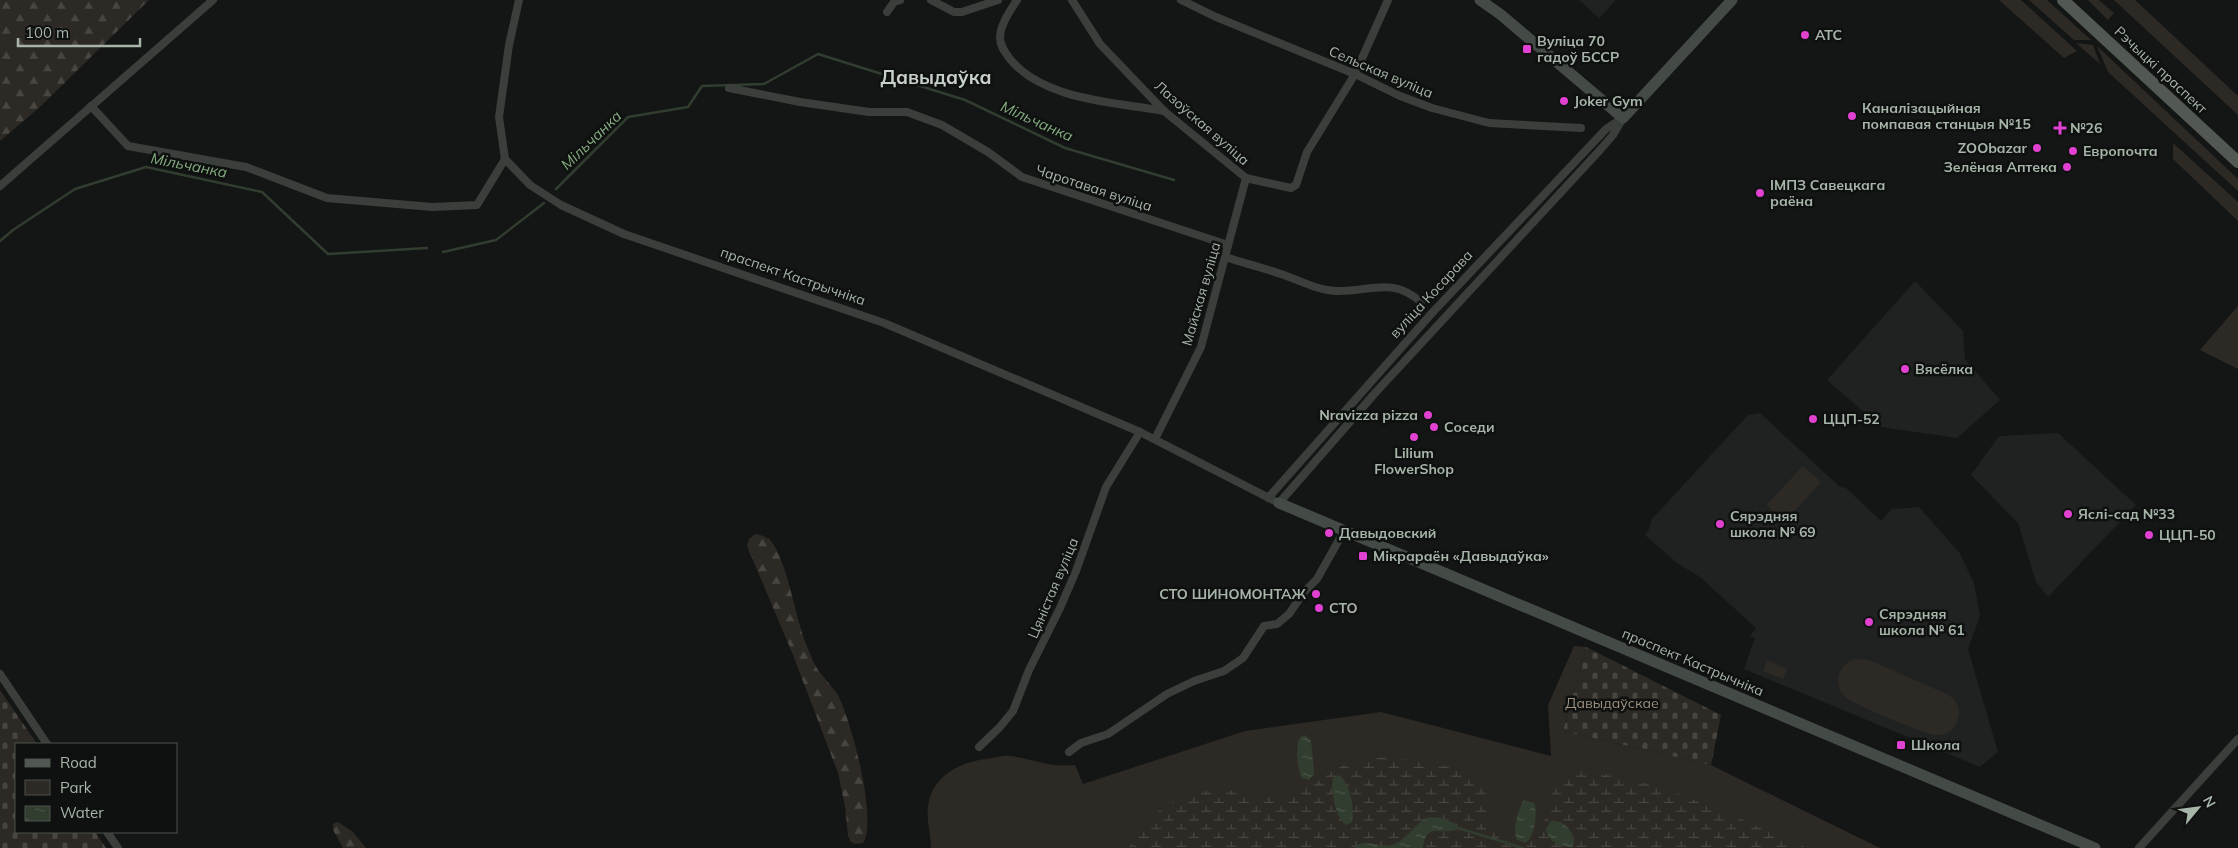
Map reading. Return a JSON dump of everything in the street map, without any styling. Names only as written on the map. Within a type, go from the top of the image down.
[{"type":"main road","points":[[1480,0],[1500,14],[1623,118]]},
{"type":"main road","name":"вуліца Косарава","points":[[1623,118],[1732,0]]},
{"type":"main road","name":"Рэчыцкі праспект","points":[[2063,0],[2238,162]]},
{"type":"main road","name":"праспект Кастрычніка","points":[[1274,501],[2095,848]]},
{"type":"street","points":[[0,186],[214,0]]},
{"type":"street","points":[[91,106],[128,146],[246,167],[326,198],[432,207],[477,205],[505,159],[499,118],[509,45],[519,0]]},
{"type":"street","points":[[887,12],[894,2],[900,0]]},
{"type":"street","points":[[931,0],[954,12],[962,12],[998,0]]},
{"type":"street","points":[[1017,0],[1002,26],[1000,44],[1012,61],[1034,81],[1062,92],[1164,111]]},
{"type":"street","name":"Лазоўская вуліца","points":[[1072,0],[1100,44],[1164,111],[1246,178],[1291,188],[1296,186],[1307,152],[1355,74]]},
{"type":"street","name":"Сельская вуліца","points":[[1181,0],[1216,17],[1432,108],[1489,123],[1581,128]]},
{"type":"street","points":[[1355,74],[1388,0]]},
{"type":"street","name":"Чаротавая вуліца","points":[[729,88],[800,102],[869,112],[907,112],[942,125],[988,152],[1022,177],[1228,245]]},
{"type":"street","name":"вуліца Косарава","points":[[1274,501],[1600,150],[1613,135],[1623,118]]},
{"type":"street","name":"вуліца Косарава","points":[[1274,501],[1432,313],[1606,129],[1623,118]]},
{"type":"street","name":"праспект Кастрычніка","points":[[505,159],[530,185],[561,205],[624,234],[884,323],[1140,432],[1274,501]]},
{"type":"street","name":"Майская вуліца","points":[[1155,439],[1201,346],[1246,178]]},
{"type":"street","points":[[1225,257],[1282,274],[1314,287],[1336,291],[1384,287],[1408,291],[1421,302]]},
{"type":"street","name":"Цяністая вуліца","points":[[979,747],[1013,711],[1029,670],[1076,571],[1106,488],[1140,432]]},
{"type":"street","points":[[1069,752],[1080,743],[1108,734],[1167,694],[1194,681],[1224,670],[1243,658],[1264,626],[1277,624],[1289,614],[1304,592],[1317,580],[1344,531]]},
{"type":"street","points":[[0,674],[46,743]]},
{"type":"street","points":[[2139,848],[2238,739]]},
{"type":"street","points":[[108,833],[118,848]]},
{"type":"shaded area","points":[[1579,0],[1616,0],[1599,18]]},
{"type":"shaded area","name":"Вясёлка","points":[[1915,281],[1963,331],[1965,359],[2000,400],[1957,438],[1881,427],[1827,380]]},
{"type":"shaded area","name":"Сярэдняя школа № 61","points":[[1760,413],[1840,487],[1846,488],[1881,521],[1892,509],[1919,507],[1959,552],[1974,583],[1980,616],[1968,649],[1998,752],[1980,767],[1744,669],[1755,638],[1750,636],[1756,628],[1700,577],[1677,563],[1645,535],[1652,519],[1748,415]]},
{"type":"shaded area","name":"Яслі-сад №33","points":[[2058,433],[2136,505],[2048,597],[2036,582],[2018,523],[1971,475],[1999,436]]},
{"type":"green space","points":[[0,0],[149,0],[42,105],[0,141]]},
{"type":"green space","points":[[1999,0],[2021,0],[2077,51],[2064,58]]},
{"type":"green space","points":[[2029,0],[2047,0],[2091,40],[2074,40]]},
{"type":"green space","points":[[2088,0],[2099,0],[2114,13],[2108,20]]},
{"type":"green space","points":[[2114,0],[2135,0],[2238,96],[2238,115]]},
{"type":"green space","points":[[2076,43],[2093,45],[2100,64]]},
{"type":"green space","points":[[2097,46],[2238,179],[2238,191],[2108,72]]},
{"type":"green space","points":[[2173,143],[2238,202],[2238,221],[2173,159]]},
{"type":"green space","points":[[2238,306],[2238,369],[2200,350]]},
{"type":"green space","points":[[1803,466],[1821,482],[1792,514],[1773,513],[1767,504]]},
{"type":"green space","points":[[755,534],[769,539],[781,559],[802,633],[811,656],[819,671],[838,695],[849,725],[856,747],[865,793],[867,831],[863,843],[856,844],[851,842],[848,836],[845,806],[838,773],[793,655],[747,546],[749,539]]},
{"type":"green space","points":[[1574,646],[1586,647],[1563,731],[1711,765],[1880,848],[931,848],[928,806],[936,785],[943,777],[960,766],[970,762],[1001,756],[1011,756],[1051,765],[1075,765],[1083,784],[1245,731],[1381,712],[1551,756],[1548,705]]},
{"type":"green space","name":"Давыдаўскае","points":[[1586,647],[1721,715],[1711,765],[1563,731]]},
{"type":"green space","points":[[1854,659],[1869,660],[1949,695],[1956,702],[1958,708],[1957,722],[1950,731],[1943,734],[1930,734],[1863,707],[1846,698],[1839,687],[1839,676],[1844,666]]},
{"type":"green space","points":[[1767,660],[1787,669],[1783,679],[1763,671]]},
{"type":"green space","points":[[0,690],[36,743],[15,743],[15,833],[96,833],[106,848],[0,848]]},
{"type":"green space","points":[[1389,757],[1446,766],[1475,775],[1482,782],[1485,789],[1487,797],[1486,820],[1489,827],[1498,836],[1515,842],[1526,842],[1539,832],[1544,823],[1555,784],[1565,774],[1579,771],[1623,778],[1677,793],[1807,848],[1128,848],[1154,815],[1164,807],[1186,796],[1211,790],[1223,790],[1263,796],[1284,796],[1305,788],[1349,763]]},
{"type":"green space","points":[[338,822],[353,832],[366,848],[343,848],[333,830],[333,824]]},
{"type":"water","points":[[1305,735],[1311,741],[1314,770],[1314,774],[1309,780],[1302,778],[1297,758],[1298,741],[1300,737]]},
{"type":"water","points":[[1339,775],[1349,790],[1352,804],[1352,822],[1346,825],[1339,817],[1333,796],[1333,778]]},
{"type":"water","points":[[1524,800],[1534,803],[1536,812],[1533,831],[1525,843],[1517,840],[1515,831],[1518,814]]},
{"type":"water","points":[[1429,817],[1441,818],[1456,824],[1457,829],[1435,831],[1427,834],[1423,848],[1354,848],[1362,843],[1386,846],[1397,843]]},
{"type":"water","points":[[1551,821],[1560,822],[1568,828],[1573,837],[1573,847],[1559,845],[1552,841],[1546,829]]},
{"type":"waterway","name":"Мільчанка","points":[[556,189],[628,117],[688,107],[702,86],[764,84],[818,54],[965,100],[1065,148],[1174,180]]},
{"type":"waterway","name":"Мільчанка","points":[[0,241],[13,230],[75,189],[146,167],[262,192],[328,254],[427,248]]},
{"type":"waterway","name":"Мільчанка","points":[[443,252],[496,240],[544,203]]},
{"type":"waterway","points":[[1455,827],[1523,848]]},
{"type":"place","name":"АТС","points":[[1805,35]]},
{"type":"place","name":"Вуліца 70 гадоў БССР","points":[[1527,49]]},
{"type":"place","name":"Joker Gym","points":[[1564,101]]},
{"type":"place","name":"Каналізацыйная помпавая станцыя №15","points":[[1852,116]]},
{"type":"place","name":"№26","points":[[2060,128]]},
{"type":"place","name":"ZOObazar","points":[[2037,148]]},
{"type":"place","name":"Европочта","points":[[2073,151]]},
{"type":"place","name":"Зелёная Аптека","points":[[2067,167]]},
{"type":"place","name":"ІМПЗ Савецкага раёна","points":[[1760,193]]},
{"type":"place","name":"Вясёлка","points":[[1905,369]]},
{"type":"place","name":"Nravizza pizza","points":[[1428,415]]},
{"type":"place","name":"ЦЦП-52","points":[[1813,419]]},
{"type":"place","name":"Соседи","points":[[1434,427]]},
{"type":"place","name":"Lilium FlowerShop","points":[[1414,437]]},
{"type":"place","name":"Яслі-сад №33","points":[[2068,514]]},
{"type":"place","name":"Сярэдняя школа № 69","points":[[1720,524]]},
{"type":"place","name":"Давыдовский","points":[[1329,533]]},
{"type":"place","name":"ЦЦП-50","points":[[2149,535]]},
{"type":"place","name":"Мікрараён «Давыдаўка»","points":[[1363,556]]},
{"type":"place","name":"СТО ШИНОМОНТАЖ","points":[[1316,594]]},
{"type":"place","name":"СТО","points":[[1319,608]]},
{"type":"place","name":"Сярэдняя школа № 61","points":[[1869,622]]},
{"type":"place","name":"Школа","points":[[1901,745]]},
{"type":"district","name":"Давыдаўка","points":[[936,77]]}]
